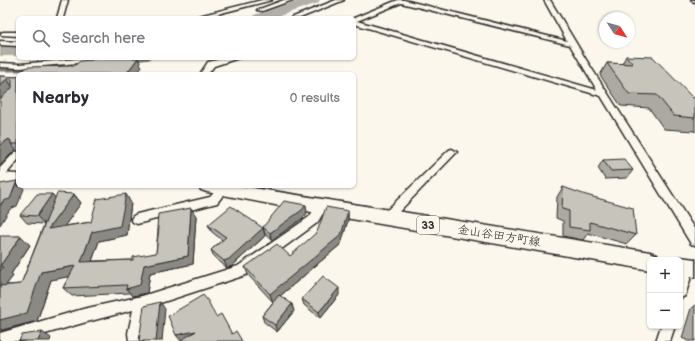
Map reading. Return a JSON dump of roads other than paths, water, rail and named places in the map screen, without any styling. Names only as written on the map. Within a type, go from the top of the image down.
[{"type":"main road","points":[[0,179],[16,180]]},
{"type":"main road","name":"金山谷田方町線","points":[[220,188],[386,218],[647,261]]},
{"type":"street","points":[[61,16],[65,0]]},
{"type":"street","points":[[202,16],[269,0]]},
{"type":"street","points":[[256,11],[290,0]]},
{"type":"street","points":[[299,16],[341,0]]},
{"type":"street","points":[[547,0],[695,240]]},
{"type":"street","points":[[356,20],[401,1],[573,44]]},
{"type":"street","points":[[356,22],[605,96]]},
{"type":"street","points":[[3,34],[16,34]]},
{"type":"street","points":[[0,43],[16,44]]},
{"type":"street","points":[[0,65],[20,66],[89,60]]},
{"type":"street","points":[[205,72],[211,64],[227,60]]},
{"type":"street","points":[[386,218],[452,152]]},
{"type":"street","points":[[0,174],[16,156]]},
{"type":"street","points":[[137,219],[213,200],[215,188]]},
{"type":"street","points":[[0,340],[83,316],[142,302],[242,271],[313,220],[322,207]]},
{"type":"street","points":[[683,283],[688,267]]},
{"type":"street","points":[[136,341],[136,333],[142,302]]},
{"type":"street","points":[[663,341],[667,329]]},
{"type":"waterway","points":[[265,16],[313,0]]},
{"type":"waterway","points":[[0,51],[16,51]]},
{"type":"waterway","points":[[0,70],[28,70]]}]
